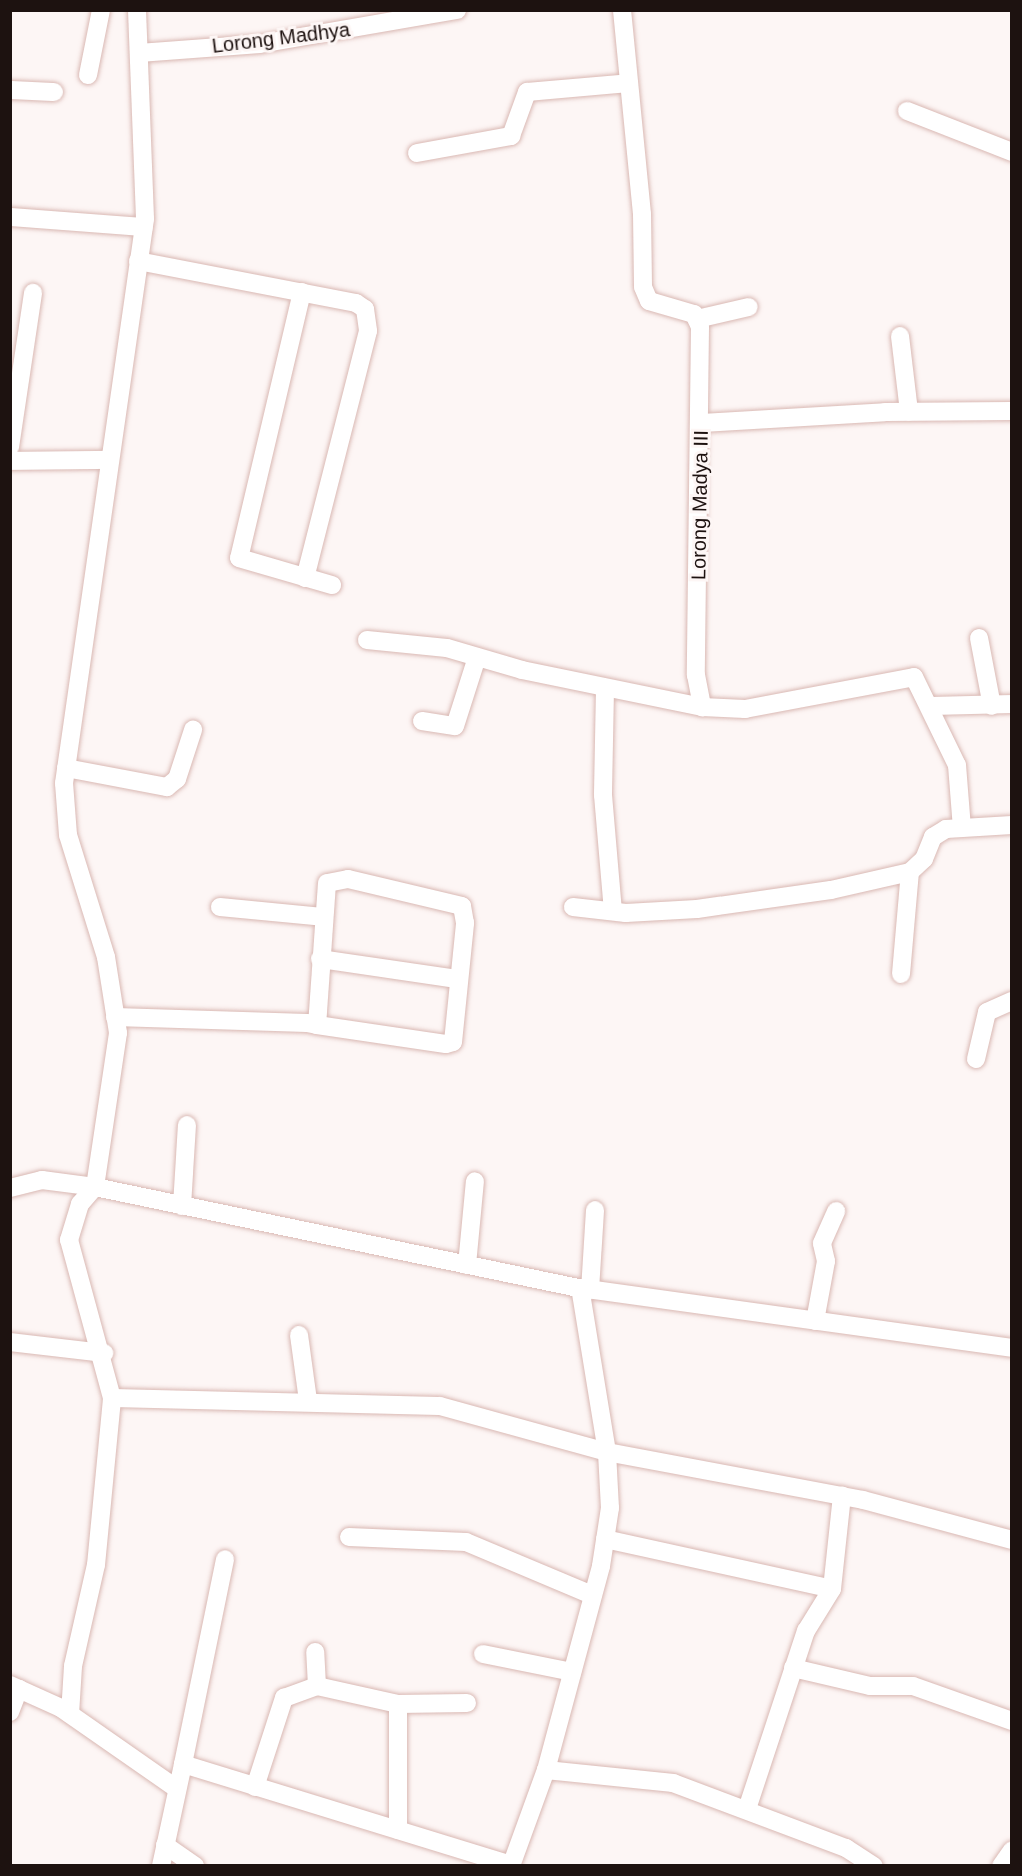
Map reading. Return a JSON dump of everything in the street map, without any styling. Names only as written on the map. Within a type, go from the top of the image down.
[{"type":"street","points":[[88,75],[101,10]]},
{"type":"street","points":[[70,1714],[73,1666],[96,1565],[112,1398],[104,1353],[69,1240],[80,1204],[95,1187],[118,1033],[106,957],[68,835],[66,768],[144,227],[137,10]]},
{"type":"street","name":"Lorong Madhya","points":[[139,53],[260,44],[457,10]]},
{"type":"street","points":[[622,10],[643,287],[649,301],[697,319],[749,307]]},
{"type":"street","points":[[417,153],[512,136],[527,92],[629,83]]},
{"type":"street","points":[[10,90],[54,92]]},
{"type":"street","points":[[907,111],[1011,152]]},
{"type":"street","points":[[10,217],[144,227]]},
{"type":"street","points":[[138,261],[356,303],[368,316],[305,578]]},
{"type":"street","points":[[302,292],[239,558],[332,585]]},
{"type":"street","points":[[10,447],[33,293]]},
{"type":"street","name":"Lorong Madya III","points":[[697,319],[702,423],[696,675],[702,707]]},
{"type":"street","points":[[900,336],[909,411]]},
{"type":"street","points":[[702,423],[909,411],[1011,411]]},
{"type":"street","points":[[10,460],[109,460]]},
{"type":"street","points":[[979,638],[992,706]]},
{"type":"street","points":[[367,640],[395,640],[477,657],[605,689],[702,707],[745,709],[909,677],[931,706],[957,765],[962,828]]},
{"type":"street","points":[[422,721],[454,726],[477,657]]},
{"type":"street","points":[[605,689],[603,795],[613,911]]},
{"type":"street","points":[[931,706],[1011,704]]},
{"type":"street","points":[[66,768],[166,787],[177,779],[193,730]]},
{"type":"street","points":[[573,907],[613,911],[735,905],[910,872],[924,859],[933,837],[962,828],[1011,825]]},
{"type":"street","points":[[901,974],[910,872]]},
{"type":"street","points":[[115,1017],[317,1024],[453,1042],[457,979],[465,923],[462,906],[449,898],[332,880],[325,887],[317,1024]]},
{"type":"street","points":[[220,907],[323,917]]},
{"type":"street","points":[[320,959],[457,979]]},
{"type":"street","points":[[976,1059],[987,1012],[1011,1001]]},
{"type":"street","points":[[182,1206],[187,1125]]},
{"type":"street","points":[[10,1188],[42,1180],[95,1187],[585,1289],[1011,1348]]},
{"type":"street","points":[[467,1265],[475,1181]]},
{"type":"street","points":[[183,1764],[511,1865],[546,1770],[605,1539],[607,1452],[585,1289],[595,1210]]},
{"type":"street","points":[[815,1321],[825,1262],[822,1243],[836,1211]]},
{"type":"street","points":[[299,1335],[308,1401]]},
{"type":"street","points":[[10,1342],[104,1353]]},
{"type":"street","points":[[112,1398],[440,1406],[607,1452],[842,1496],[1011,1540]]},
{"type":"street","points":[[747,1809],[806,1631],[832,1589],[842,1496]]},
{"type":"street","points":[[349,1537],[466,1542],[592,1595]]},
{"type":"street","points":[[605,1539],[832,1589]]},
{"type":"street","points":[[161,1866],[225,1559]]},
{"type":"street","points":[[315,1652],[317,1686]]},
{"type":"street","points":[[483,1654],[572,1672]]},
{"type":"street","points":[[793,1668],[870,1686],[913,1686],[1011,1721]]},
{"type":"street","points":[[255,1787],[284,1698],[317,1686],[398,1704],[467,1703]]},
{"type":"street","points":[[10,1712],[15,1687],[70,1714],[177,1789]]},
{"type":"street","points":[[398,1704],[398,1830]]},
{"type":"street","points":[[546,1770],[673,1783],[846,1848],[874,1866]]},
{"type":"street","points":[[165,1845],[195,1866]]},
{"type":"street","points":[[1001,1866],[1011,1850]]}]
